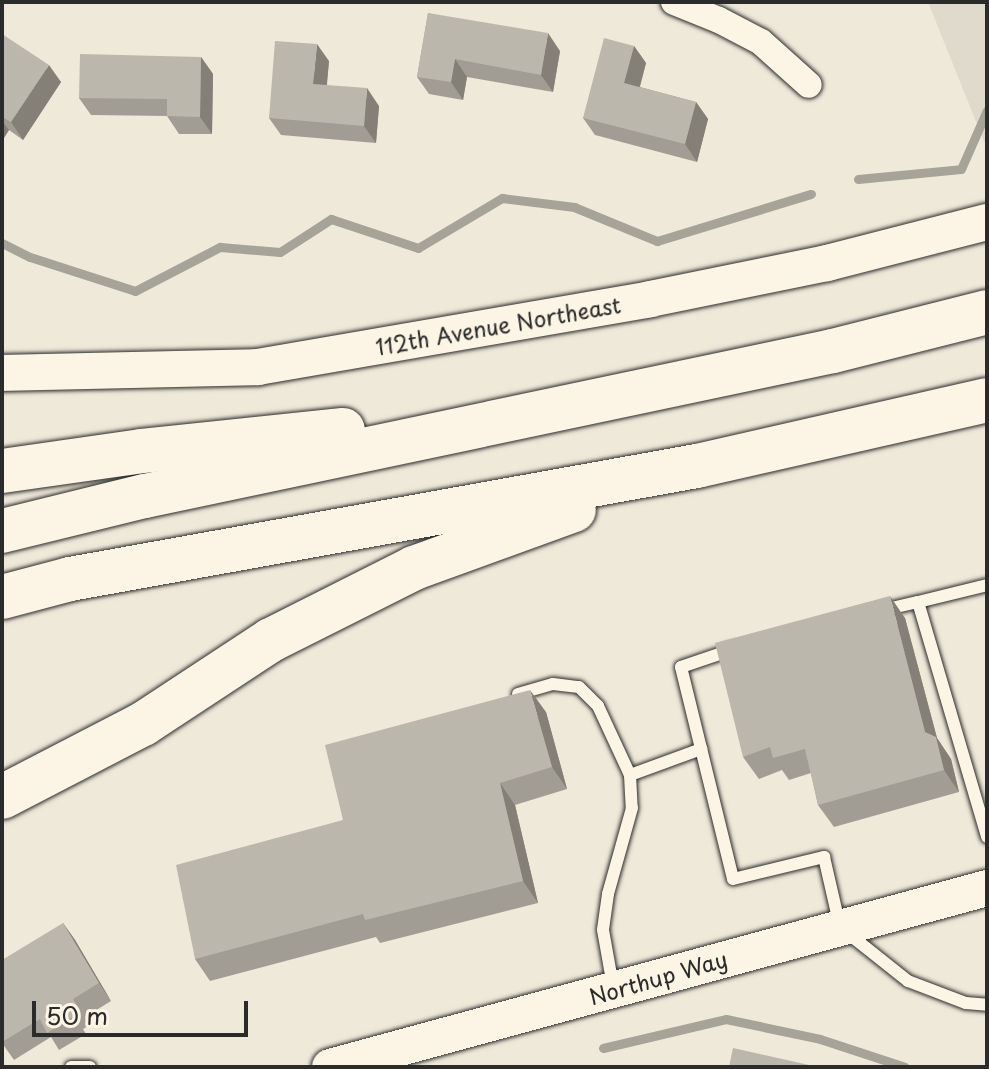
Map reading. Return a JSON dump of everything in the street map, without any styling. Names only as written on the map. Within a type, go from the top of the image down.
[{"type":"highway","points":[[2,531],[145,496],[833,351],[987,312]]},
{"type":"highway","points":[[2,597],[70,579],[697,466],[987,400]]},
{"type":"highway","points":[[2,471],[142,451],[596,403]]},
{"type":"highway","points":[[2,825],[143,724],[271,640],[414,568],[697,466]]},
{"type":"highway","points":[[2,797],[143,724]]},
{"type":"main road","name":"112th Avenue Northeast","points":[[2,373],[258,367],[650,299],[827,263],[987,222]]},
{"type":"main road","name":"Northup Way","points":[[330,1067],[407,1051],[614,989],[987,888]]},
{"type":"street","points":[[674,2],[719,20],[761,42],[809,85]]},
{"type":"lane","points":[[875,612],[987,585]]},
{"type":"lane","points":[[918,602],[983,810],[987,837]]},
{"type":"lane","points":[[747,645],[681,667],[733,879],[824,857],[840,927],[908,981],[966,1003],[987,1005]]},
{"type":"lane","points":[[508,697],[553,684],[579,687],[598,706],[630,775],[632,808],[608,894],[603,930],[614,989]]},
{"type":"lane","points":[[630,775],[701,749]]},
{"type":"lane","points":[[71,1067],[90,1067]]},
{"type":"shaded area","points":[[928,2],[987,2],[987,149]]},
{"type":"building","points":[[428,13],[548,33],[541,75],[455,59],[451,82],[417,77]]},
{"type":"building","points":[[2,34],[49,65],[11,122],[2,117]]},
{"type":"building","points":[[604,38],[634,46],[624,83],[696,102],[685,144],[583,118]]},
{"type":"building","points":[[275,41],[317,44],[313,84],[367,88],[364,126],[269,118]]},
{"type":"building","points":[[80,54],[201,57],[200,117],[167,116],[167,99],[79,98]]},
{"type":"building","points":[[890,596],[925,732],[936,737],[944,770],[818,805],[805,749],[773,758],[770,747],[743,757],[715,643]]},
{"type":"building","points":[[530,690],[552,767],[500,783],[523,881],[365,920],[363,914],[195,959],[176,865],[343,820],[325,745]]},
{"type":"building","points":[[63,923],[99,983],[73,999],[78,1008],[71,1011],[74,1016],[47,1033],[40,1019],[2,1042],[2,960]]},
{"type":"building","points":[[733,1048],[818,1067],[729,1067]]},
{"type":"waterway","points":[[858,179],[961,169],[987,110]]},
{"type":"waterway","points":[[2,243],[30,257],[135,291],[220,247],[280,252],[331,219],[418,248],[502,198],[574,207],[657,241],[811,194]]},
{"type":"waterway","points":[[603,1048],[726,1019],[820,1039],[905,1067]]}]
